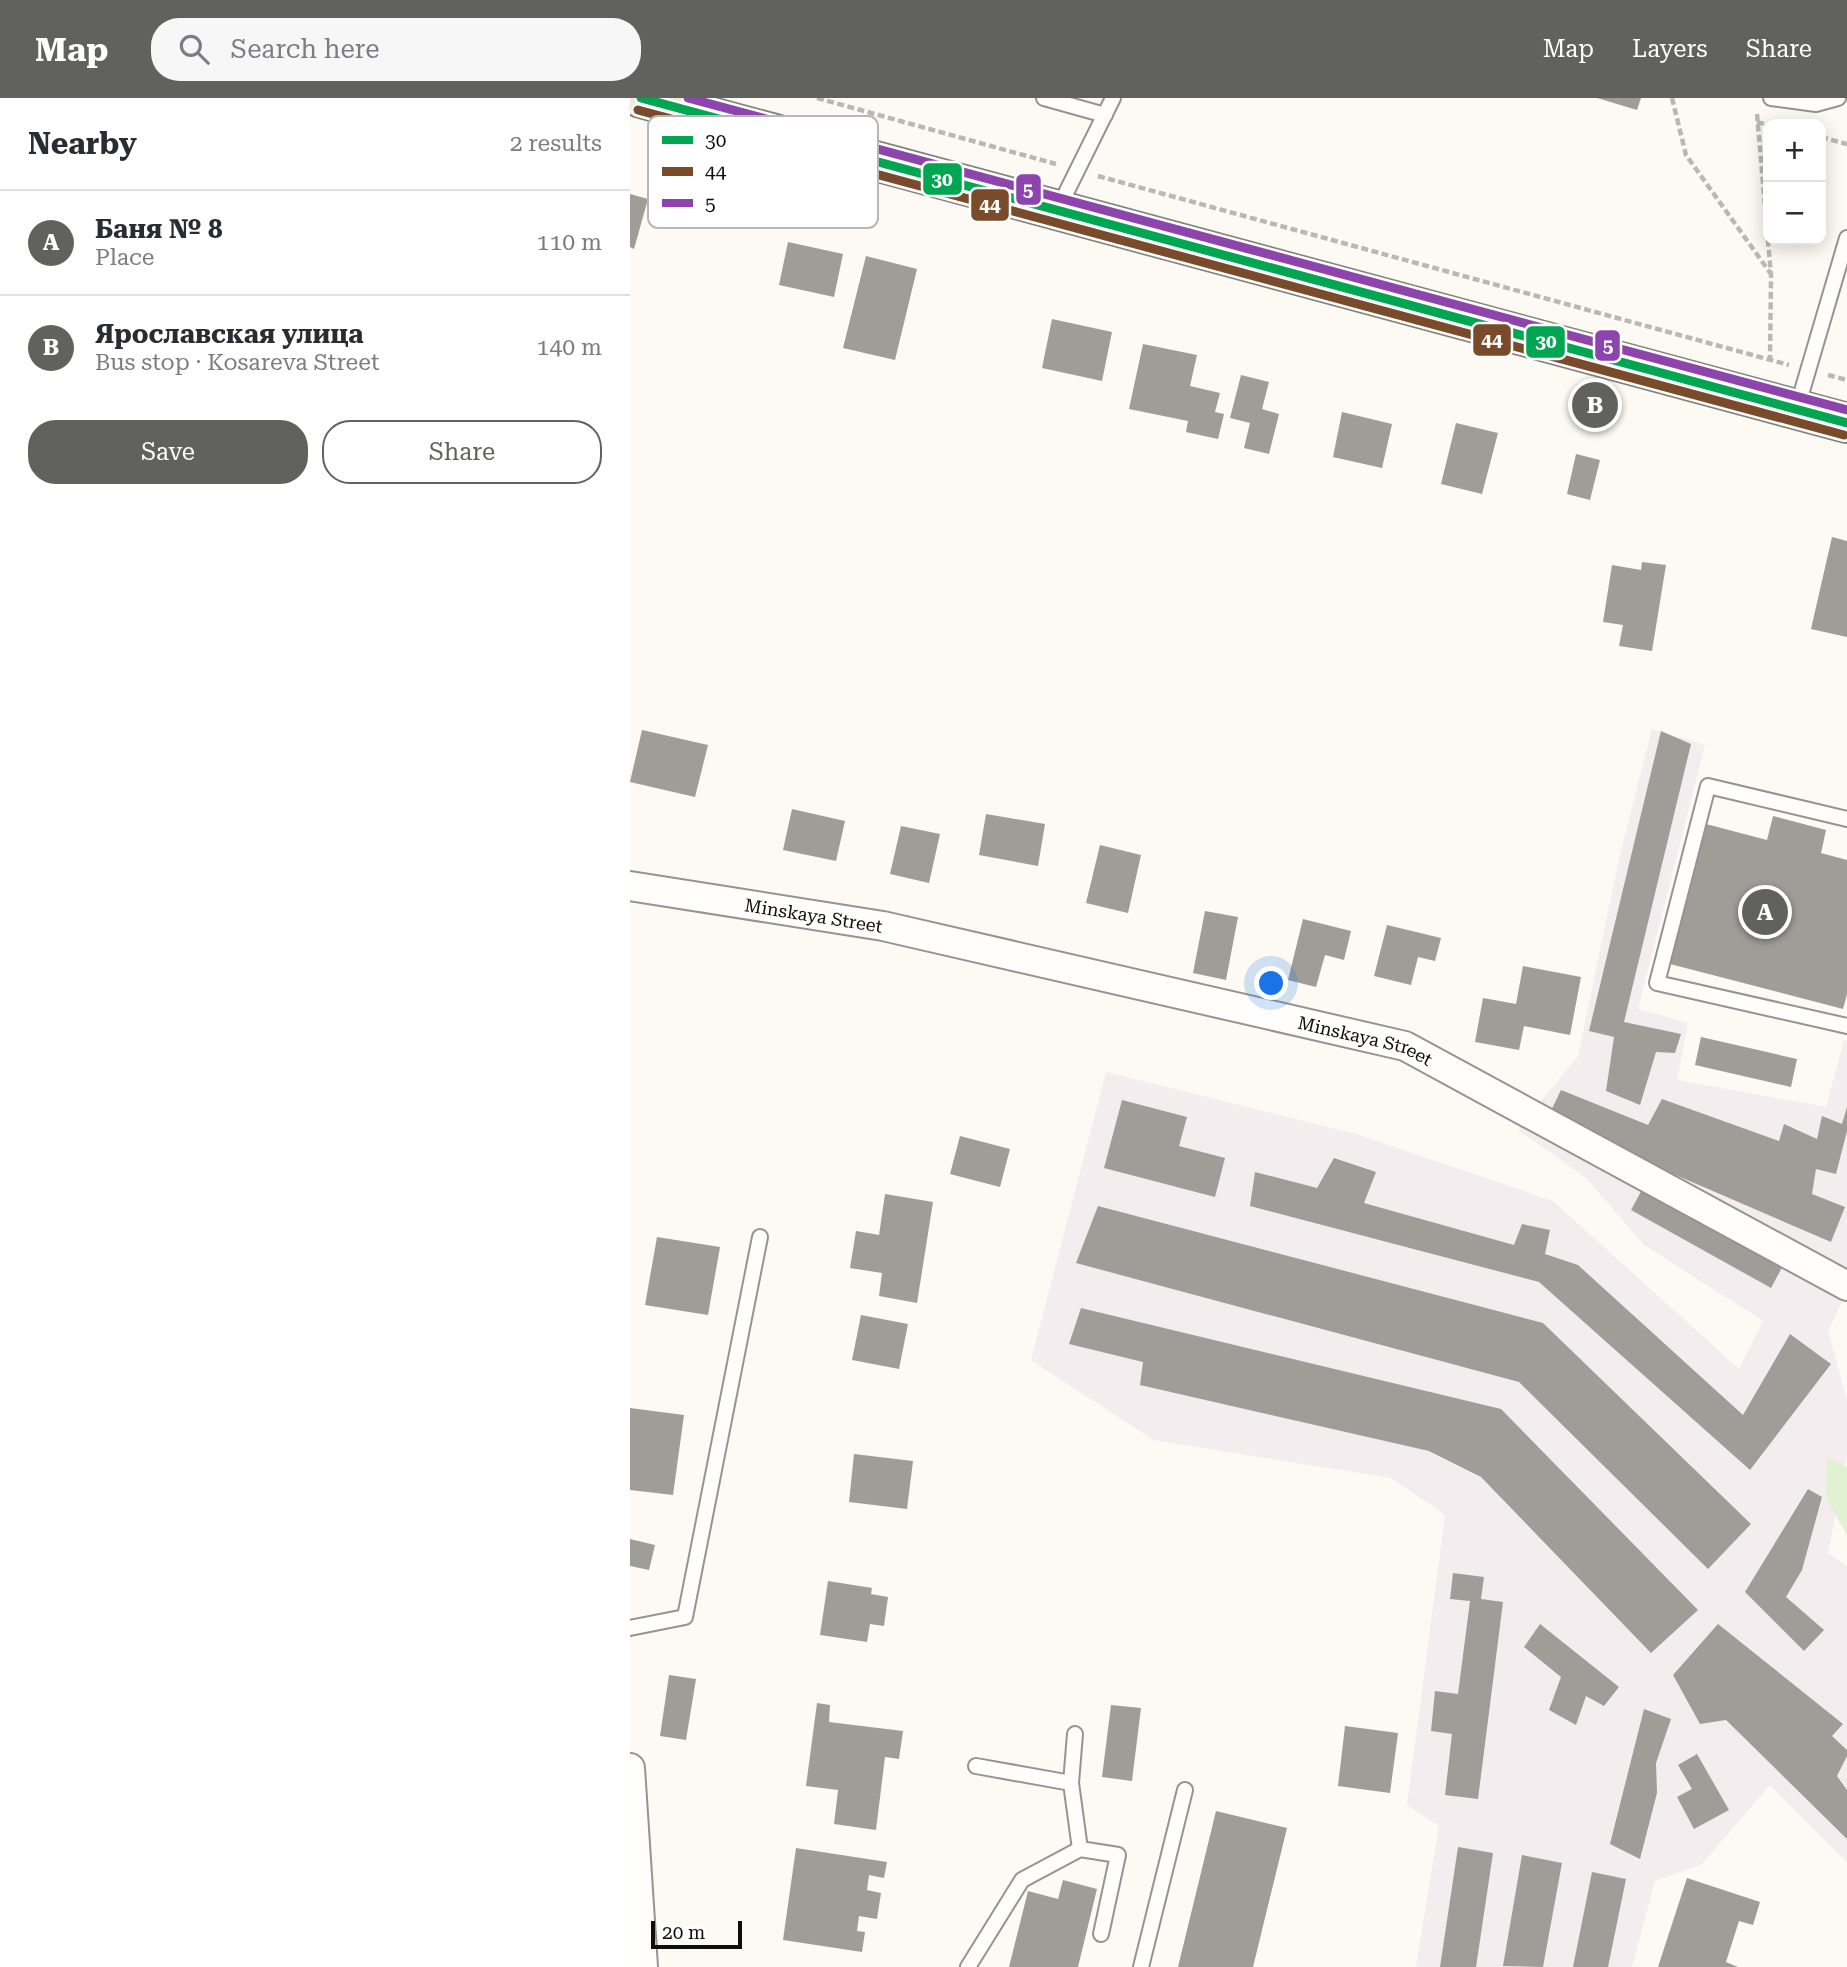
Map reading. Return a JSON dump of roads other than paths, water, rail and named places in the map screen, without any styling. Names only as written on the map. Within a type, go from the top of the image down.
[{"type":"main road","points":[[640,98],[706,116]]},
{"type":"main road","points":[[878,162],[1847,423]]},
{"type":"street","name":"Minskaya Street","points":[[630,886],[883,926],[1405,1046],[1847,1286]]},
{"type":"street","points":[[630,1768],[643,1967]]},
{"type":"lane","points":[[1044,98],[1105,115]]},
{"type":"lane","points":[[1057,211],[1114,98]]},
{"type":"lane","points":[[1771,98],[1816,104],[1838,98]]},
{"type":"lane","points":[[1797,409],[1847,238]]},
{"type":"lane","points":[[1847,819],[1708,786],[1657,983],[1847,1026]]},
{"type":"lane","points":[[630,1628],[685,1617],[760,1237]]},
{"type":"lane","points":[[1075,1734],[1071,1783],[1080,1849]]},
{"type":"lane","points":[[976,1766],[1071,1783]]},
{"type":"lane","points":[[1141,1967],[1185,1790]]},
{"type":"lane","points":[[968,1967],[1022,1880],[1080,1849],[1118,1855],[1101,1934]]},
{"type":"place","name":"Ярославская улица","points":[[1595,405]]},
{"type":"place","name":"Баня № 8","points":[[1765,912]]}]
